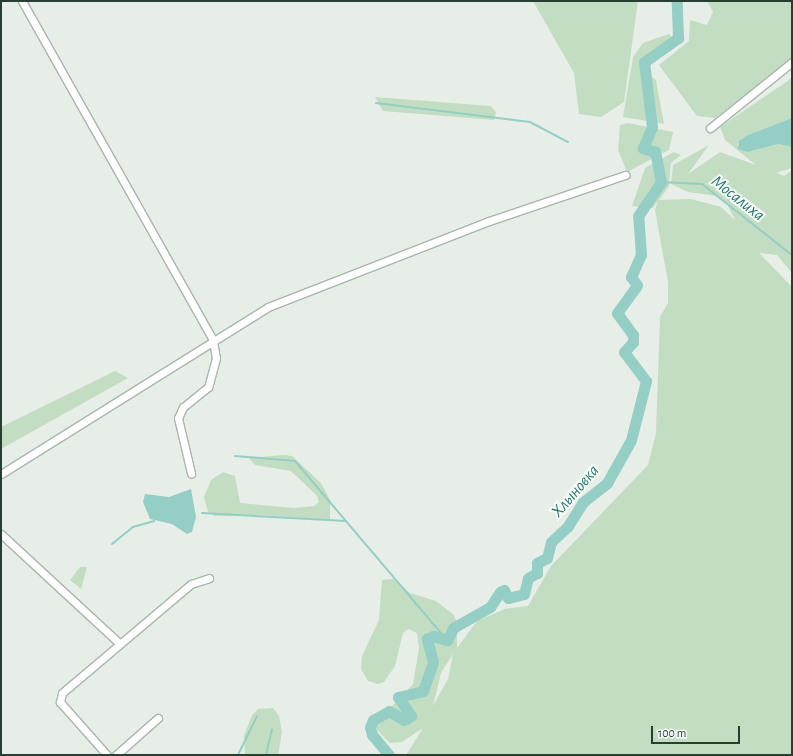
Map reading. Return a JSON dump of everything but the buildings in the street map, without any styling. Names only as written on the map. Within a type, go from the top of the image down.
[{"type":"street","points":[[22,1],[213,340],[216,358],[208,386],[183,407],[178,418],[191,473]]},
{"type":"street","points":[[710,128],[792,62]]},
{"type":"street","points":[[1,474],[268,307],[489,221],[625,175]]},
{"type":"street","points":[[1,534],[119,643]]},
{"type":"street","points":[[107,755],[60,698],[119,643],[191,584],[209,578]]},
{"type":"street","points":[[116,755],[158,718]]},
{"type":"green space","points":[[533,1],[638,1],[624,102],[601,117],[579,114],[574,73]]},
{"type":"green space","points":[[707,1],[792,1],[792,59],[715,118],[697,116],[659,65],[689,41],[690,20],[707,25],[713,12]]},
{"type":"green space","points":[[669,34],[677,42],[650,63],[649,75],[656,80],[664,124],[623,117],[633,57],[643,43]]},
{"type":"green space","points":[[792,78],[792,118],[742,138],[737,145],[748,152],[778,144],[792,147],[792,168],[776,173],[784,176],[792,170],[792,273],[777,255],[759,253],[792,287],[792,755],[406,755],[423,728],[402,742],[390,743],[377,730],[376,723],[413,684],[419,648],[417,633],[409,629],[403,633],[395,666],[384,682],[378,684],[368,681],[361,669],[362,656],[379,620],[382,580],[394,579],[410,593],[436,601],[453,614],[457,622],[457,648],[477,621],[505,609],[528,606],[551,566],[648,465],[656,433],[660,317],[668,303],[668,282],[655,210],[658,201],[653,208],[632,206],[645,168],[674,152],[681,155],[671,163],[669,186],[659,200],[691,199],[721,207],[735,220],[726,202],[717,196],[688,192],[671,184],[673,165],[709,145],[688,174],[720,152],[756,165],[725,140],[720,127]],"holes":[[[453,654],[448,679],[433,706],[441,673]]]},
{"type":"green space","points":[[375,97],[491,106],[496,112],[494,120],[383,111]]},
{"type":"green space","points":[[628,123],[673,132],[669,150],[627,172],[618,150],[620,125]]},
{"type":"green space","points":[[115,371],[128,378],[1,449],[1,427]]},
{"type":"green space","points":[[284,455],[292,456],[321,483],[330,500],[330,520],[261,515],[215,516],[208,512],[204,497],[211,480],[223,472],[235,476],[240,503],[294,508],[314,506],[319,502],[317,496],[291,471],[255,465],[249,458]]},
{"type":"green space","points":[[80,567],[87,567],[81,589],[70,580]]},
{"type":"green space","points":[[273,708],[279,716],[282,732],[278,755],[245,755],[244,736],[252,715],[258,709]]},
{"type":"water","points":[[792,118],[792,147],[778,144],[748,152],[738,149],[739,141],[746,136]]},
{"type":"water","points":[[191,489],[196,517],[192,532],[187,534],[172,524],[150,519],[143,502],[145,494],[169,497]]},
{"type":"waterway","name":"Хлыновка","points":[[389,755],[372,735],[370,727],[373,720],[389,711],[404,720],[411,716],[398,697],[423,691],[433,662],[427,639],[433,636],[447,640],[453,628],[490,607],[500,592],[504,590],[508,598],[524,594],[528,578],[537,573],[537,563],[547,558],[551,542],[568,526],[583,502],[607,483],[631,440],[646,381],[624,352],[633,342],[633,335],[617,313],[637,285],[631,277],[641,255],[638,216],[661,182],[655,152],[643,148],[652,127],[644,62],[678,38],[677,1]]},
{"type":"waterway","points":[[376,103],[530,122],[568,142]]},
{"type":"waterway","name":"Мосалиха","points":[[661,182],[702,184],[792,255]]},
{"type":"waterway","points":[[235,456],[295,461],[447,640]]},
{"type":"waterway","points":[[202,513],[346,521]]},
{"type":"waterway","points":[[112,544],[133,527],[154,521]]},
{"type":"waterway","points":[[238,755],[257,716]]},
{"type":"waterway","points":[[266,755],[272,730]]}]
